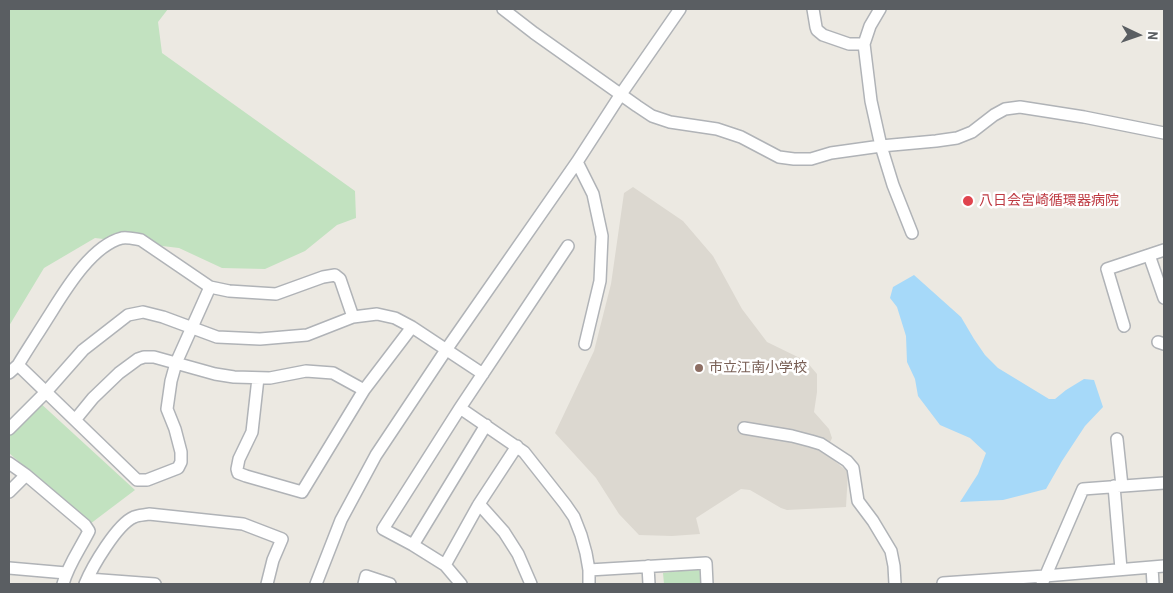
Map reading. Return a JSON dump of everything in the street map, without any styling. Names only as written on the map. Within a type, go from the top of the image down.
[{"type":"street","points":[[503,9],[652,116],[670,122],[717,129],[741,137],[779,158],[811,159],[831,153],[957,138],[972,132],[1005,109],[1020,107],[1084,117],[1164,133]]},
{"type":"street","points":[[316,584],[341,520],[376,455],[680,9]]},
{"type":"street","points":[[813,9],[817,30],[823,35],[849,44],[864,44]]},
{"type":"street","points":[[880,9],[870,26],[864,44],[871,101],[881,146],[893,185],[912,233]]},
{"type":"street","points":[[577,162],[593,194],[602,236],[600,281],[584,344]]},
{"type":"street","points":[[210,287],[176,363],[171,381],[167,409],[181,452],[181,462],[178,468],[147,480],[137,480],[45,392],[13,369],[67,287],[87,261],[108,244],[122,238],[141,240],[210,287],[229,291],[276,294],[322,277],[335,275],[340,279],[353,318]]},
{"type":"street","points":[[461,584],[444,564],[383,529],[482,374],[568,246]]},
{"type":"street","points":[[1124,326],[1107,269],[1164,250]]},
{"type":"street","points":[[1149,255],[1164,298]]},
{"type":"street","points":[[9,429],[83,350],[128,315],[143,312],[154,314],[217,337],[260,339],[307,335],[353,318],[377,314],[395,318],[412,327],[482,374]]},
{"type":"street","points":[[258,378],[252,432],[239,459],[238,473],[302,492],[364,390],[412,327]]},
{"type":"street","points":[[75,420],[93,398],[119,373],[138,359],[144,357],[154,357],[215,374],[234,377],[270,378],[306,371],[333,374],[364,390]]},
{"type":"street","points":[[460,408],[524,452],[565,504],[574,517],[581,534],[589,570],[589,584]]},
{"type":"street","points":[[413,545],[486,425]]},
{"type":"street","points":[[744,428],[792,436],[821,444],[847,461],[852,468],[858,501],[873,521],[891,551],[895,584]]},
{"type":"street","points":[[1117,439],[1121,570]]},
{"type":"street","points":[[444,564],[479,504],[517,446]]},
{"type":"street","points":[[9,463],[85,525],[89,531],[65,579],[9,568]]},
{"type":"street","points":[[9,492],[26,475]]},
{"type":"street","points":[[1043,580],[1083,489],[1164,483]]},
{"type":"street","points":[[479,504],[514,546],[531,584]]},
{"type":"street","points":[[155,584],[86,581],[99,557],[124,524],[135,516],[150,514],[243,524],[282,539],[273,560],[267,584]]},
{"type":"street","points":[[589,570],[706,563],[707,584]]},
{"type":"street","points":[[648,566],[649,584]]},
{"type":"street","points":[[943,584],[1043,580],[1092,572],[1164,566]]},
{"type":"street","points":[[1152,567],[1153,584]]},
{"type":"street","points":[[1092,572],[1093,584]]},
{"type":"street","points":[[364,584],[366,576],[390,584]]},
{"type":"shaded area","name":"市立江南小学校","points":[[633,187],[683,221],[713,256],[742,309],[767,342],[806,361],[817,374],[814,412],[829,429],[832,438],[825,453],[848,472],[846,507],[787,510],[750,490],[741,489],[696,518],[700,534],[672,536],[639,535],[619,514],[596,478],[555,433],[594,351],[611,284],[624,193]]},
{"type":"green space","points":[[9,9],[168,9],[158,22],[162,53],[355,191],[356,218],[337,225],[305,251],[265,269],[222,268],[179,248],[95,238],[44,268],[9,326]]},
{"type":"green space","points":[[38,401],[135,490],[90,524],[9,453],[9,433]]},
{"type":"green space","points":[[702,568],[703,584],[664,584],[663,573]]},
{"type":"water","points":[[914,275],[961,317],[985,355],[998,368],[1049,399],[1055,399],[1084,379],[1094,380],[1103,407],[1085,426],[1046,489],[1003,500],[960,502],[978,474],[986,453],[970,438],[940,425],[918,396],[915,379],[907,362],[906,336],[897,307],[890,298],[893,287]]},
{"type":"place","name":"八日会宮崎循環器病院","points":[[968,201]]},
{"type":"place","name":"市立江南小学校","points":[[699,368]]}]
